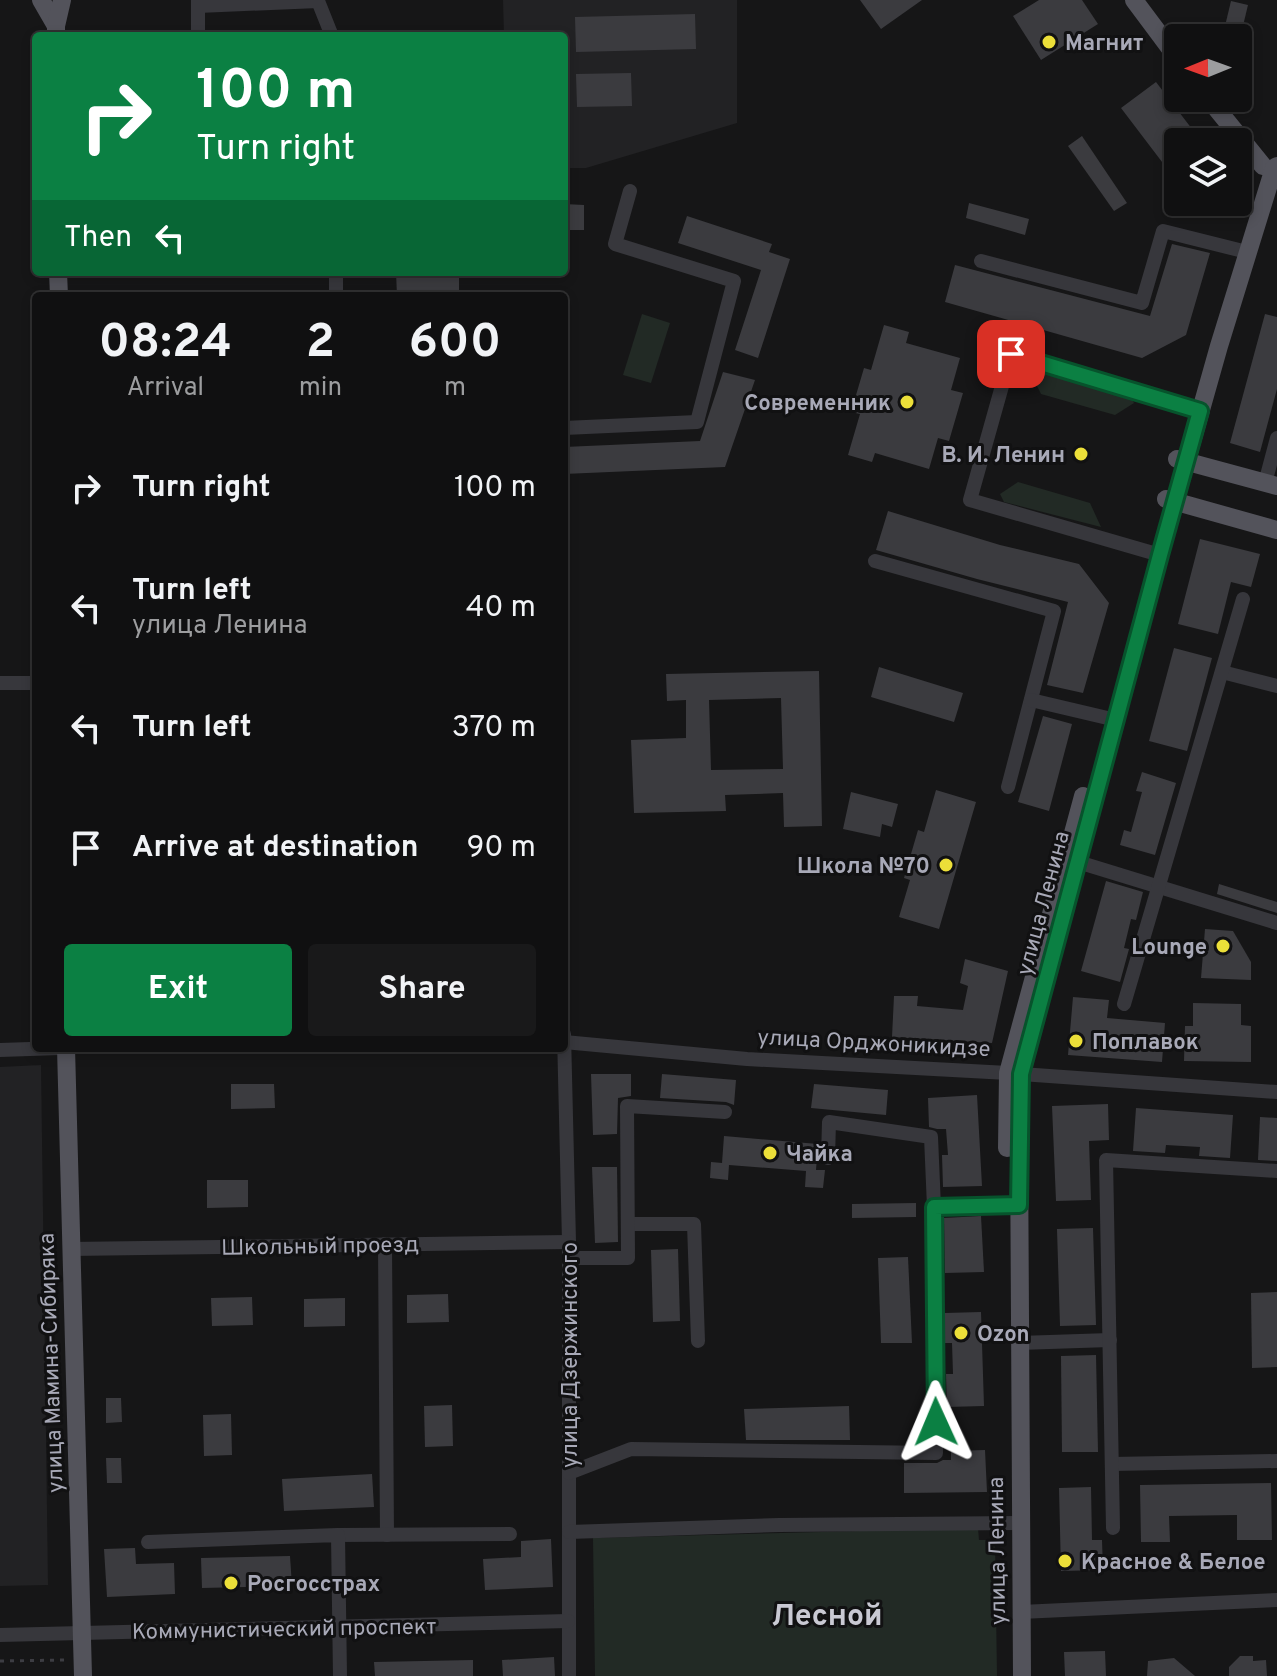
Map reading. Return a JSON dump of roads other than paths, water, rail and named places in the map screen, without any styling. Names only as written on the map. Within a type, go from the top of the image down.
[{"type":"main road","points":[[41,0],[56,31]]},
{"type":"main road","points":[[56,31],[62,0]]},
{"type":"main road","points":[[1134,0],[1164,40]]},
{"type":"main road","points":[[1189,408],[1239,250],[1271,167],[1221,112]]},
{"type":"main road","name":"улица Ленина","points":[[1022,1676],[1015,1523],[1014,1074],[1110,719],[1148,551],[1170,501],[1182,460],[1189,408],[1271,167]]},
{"type":"main road","points":[[1182,460],[1271,484]]},
{"type":"main road","points":[[1170,501],[1277,530]]},
{"type":"main road","name":"улица Мамина-Сибиряка","points":[[63,1052],[83,1676]]},
{"type":"main road","points":[[1012,1676],[1015,1523]]},
{"type":"street","points":[[198,32],[198,3],[318,1],[330,32]]},
{"type":"street","points":[[568,428],[697,422],[734,281],[615,244],[630,191]]},
{"type":"street","points":[[981,261],[1142,303],[1163,231],[1239,250]]},
{"type":"street","points":[[1148,551],[970,500],[1011,354],[1189,408]]},
{"type":"street","points":[[1271,484],[1277,438]]},
{"type":"street","points":[[875,561],[1054,611],[1008,787]]},
{"type":"street","points":[[1124,1004],[1243,599]]},
{"type":"street","points":[[1222,672],[1277,686]]},
{"type":"street","points":[[0,683],[32,683]]},
{"type":"street","points":[[1031,700],[1110,719]]},
{"type":"street","points":[[1072,860],[1277,923]]},
{"type":"street","name":"улица Орджоникидзе","points":[[568,1042],[747,1059],[1277,1092]]},
{"type":"street","points":[[0,1050],[32,1049]]},
{"type":"street","name":"улица Дзержинского","points":[[564,1052],[569,1242],[569,1676]]},
{"type":"street","points":[[569,1258],[628,1258],[627,1106],[725,1112]]},
{"type":"street","points":[[569,1473],[631,1449],[936,1453],[931,1137],[829,1122],[828,1158]]},
{"type":"street","points":[[1113,1528],[1106,1160],[1277,1171]]},
{"type":"street","points":[[934,1207],[1013,1206]]},
{"type":"street","points":[[628,1224],[694,1224],[698,1341]]},
{"type":"street","name":"Школьный проезд","points":[[70,1249],[569,1242]]},
{"type":"street","points":[[385,1244],[387,1535]]},
{"type":"street","points":[[1014,1343],[1110,1340]]},
{"type":"street","points":[[1112,1464],[1277,1461]]},
{"type":"street","points":[[569,1532],[779,1525],[1015,1523]]},
{"type":"street","points":[[148,1542],[338,1535],[510,1534]]},
{"type":"street","points":[[338,1535],[340,1676]]},
{"type":"street","points":[[1021,1612],[1277,1600]]},
{"type":"street","name":"Коммунистический проспект","points":[[0,1635],[568,1621]]},
{"type":"place","name":"Магнит","points":[[1049,42]]},
{"type":"place","name":"Современник","points":[[907,402]]},
{"type":"place","name":"В. И. Ленин","points":[[1081,454]]},
{"type":"place","name":"Школа №70","points":[[946,865]]},
{"type":"place","name":"Lounge","points":[[1223,946]]},
{"type":"place","name":"Поплавок","points":[[1076,1041]]},
{"type":"place","name":"Чайка","points":[[770,1153]]},
{"type":"place","name":"Ozon","points":[[961,1333]]},
{"type":"place","name":"Красное & Белое","points":[[1065,1561]]},
{"type":"place","name":"Росгосстрах","points":[[231,1583]]},
{"type":"district","name":"Лесной","points":[[827,1615]]}]
